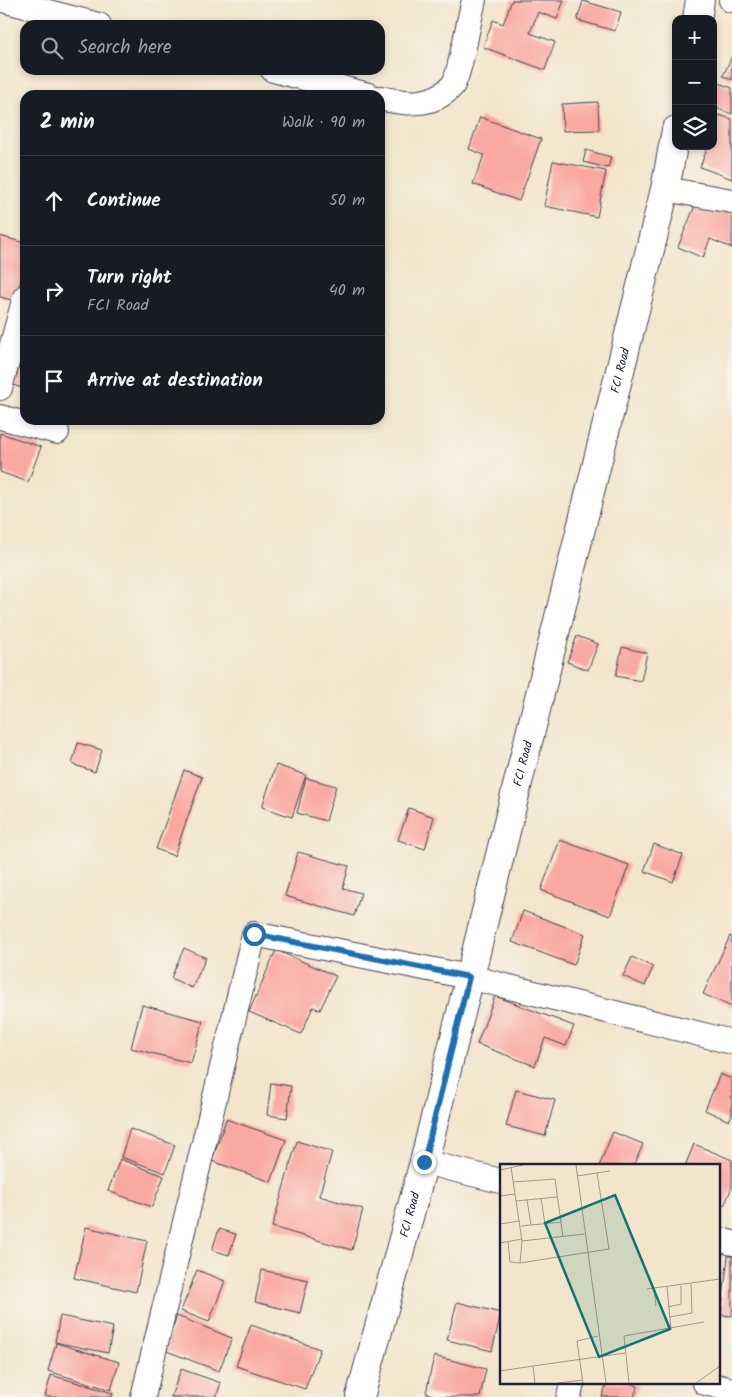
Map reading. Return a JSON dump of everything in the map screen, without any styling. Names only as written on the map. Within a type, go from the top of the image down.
[{"type":"street","points":[[2,0],[80,20]]},
{"type":"street","points":[[385,99],[404,104],[435,99],[454,85],[474,0]]},
{"type":"street","points":[[698,15],[700,0]]},
{"type":"street","points":[[292,75],[350,90]]},
{"type":"street","name":"FCI Road","points":[[360,1397],[424,1162],[664,189],[672,150]]},
{"type":"street","points":[[664,189],[732,201]]},
{"type":"street","points":[[0,388],[20,315]]},
{"type":"street","points":[[0,417],[20,422]]},
{"type":"street","points":[[30,425],[57,432]]},
{"type":"street","points":[[143,1397],[254,934],[469,977],[732,1042]]},
{"type":"street","points":[[424,1162],[500,1181]]},
{"type":"street","points":[[569,1397],[572,1384]]},
{"type":"street","points":[[709,1384],[732,1390]]},
{"type":"building","points":[[512,0],[564,0],[557,19],[538,12],[530,33],[555,42],[545,70],[483,47],[493,20],[503,24]]},
{"type":"building","points":[[583,1],[621,12],[615,31],[577,20]]},
{"type":"building","points":[[732,56],[732,80],[723,76]]},
{"type":"building","points":[[717,82],[732,88],[732,114],[717,108]]},
{"type":"building","points":[[598,102],[599,130],[563,131],[562,104]]},
{"type":"building","points":[[719,115],[732,119],[732,179],[700,167],[706,150],[717,150],[717,120]]},
{"type":"building","points":[[480,117],[541,139],[519,201],[473,184],[484,155],[469,149]]},
{"type":"building","points":[[586,150],[611,157],[608,168],[583,162]]},
{"type":"building","points":[[553,161],[606,171],[597,217],[544,206]]},
{"type":"building","points":[[698,198],[732,213],[732,248],[710,239],[703,258],[678,247]]},
{"type":"building","points":[[0,236],[20,242],[20,282],[15,301],[0,297]]},
{"type":"building","points":[[20,365],[20,387],[13,385]]},
{"type":"building","points":[[0,433],[41,447],[28,482],[0,472]]},
{"type":"building","points":[[577,636],[598,644],[588,670],[567,662]]},
{"type":"building","points":[[622,647],[647,653],[641,681],[616,676]]},
{"type":"building","points":[[78,743],[102,750],[95,772],[72,764]]},
{"type":"building","points":[[276,765],[306,775],[292,817],[262,807]]},
{"type":"building","points":[[184,770],[202,777],[174,856],[156,849]]},
{"type":"building","points":[[306,778],[336,786],[326,821],[297,813]]},
{"type":"building","points":[[409,808],[434,817],[425,849],[398,840]]},
{"type":"building","points":[[560,840],[629,865],[610,916],[541,890]]},
{"type":"building","points":[[654,844],[683,855],[673,882],[644,871]]},
{"type":"building","points":[[298,852],[349,866],[343,888],[361,893],[354,916],[285,896]]},
{"type":"building","points":[[523,911],[585,934],[574,965],[512,942]]},
{"type":"building","points":[[730,936],[732,937],[732,1007],[703,994]]},
{"type":"building","points":[[184,948],[206,958],[192,988],[171,978]]},
{"type":"building","points":[[276,950],[336,976],[320,1010],[313,1007],[301,1034],[249,1012]]},
{"type":"building","points":[[632,957],[653,967],[645,986],[623,976]]},
{"type":"building","points":[[495,996],[574,1026],[566,1046],[545,1038],[535,1066],[477,1044]]},
{"type":"building","points":[[142,1005],[203,1021],[191,1063],[131,1048]]},
{"type":"building","points":[[720,1074],[732,1079],[732,1114],[729,1121],[705,1110]]},
{"type":"building","points":[[271,1083],[291,1086],[287,1118],[267,1115]]},
{"type":"building","points":[[516,1090],[555,1100],[545,1136],[506,1126]]},
{"type":"building","points":[[226,1119],[286,1140],[271,1182],[212,1161]]},
{"type":"building","points":[[130,1129],[175,1145],[165,1173],[121,1157]]},
{"type":"building","points":[[613,1132],[643,1144],[635,1164],[600,1164]]},
{"type":"building","points":[[297,1141],[332,1152],[319,1196],[363,1209],[352,1250],[272,1227]]},
{"type":"building","points":[[694,1144],[732,1160],[732,1187],[724,1206],[720,1204],[720,1164],[686,1164]]},
{"type":"building","points":[[120,1159],[164,1176],[152,1207],[108,1191]]},
{"type":"building","points":[[86,1227],[147,1241],[136,1292],[74,1278]]},
{"type":"building","points":[[219,1229],[236,1234],[229,1255],[212,1250]]},
{"type":"building","points":[[728,1256],[732,1256],[732,1316],[721,1315]]},
{"type":"building","points":[[197,1270],[225,1281],[209,1322],[181,1311]]},
{"type":"building","points":[[262,1270],[308,1280],[300,1313],[255,1302]]},
{"type":"building","points":[[457,1302],[500,1313],[492,1351],[447,1340]]},
{"type":"building","points":[[60,1316],[113,1327],[108,1353],[55,1342]]},
{"type":"building","points":[[177,1316],[232,1338],[219,1371],[164,1350]]},
{"type":"building","points":[[251,1325],[320,1349],[305,1389],[236,1366]]},
{"type":"building","points":[[56,1343],[119,1362],[111,1390],[48,1371]]},
{"type":"building","points":[[434,1356],[486,1369],[480,1397],[442,1397],[426,1393]]},
{"type":"building","points":[[181,1369],[221,1383],[216,1397],[171,1397]]},
{"type":"building","points":[[51,1375],[113,1393],[112,1397],[45,1397]]},
{"type":"building","points":[[607,1384],[633,1384],[638,1386],[634,1397],[602,1396]]},
{"type":"route","points":[[254,934],[469,977],[424,1162]]}]
